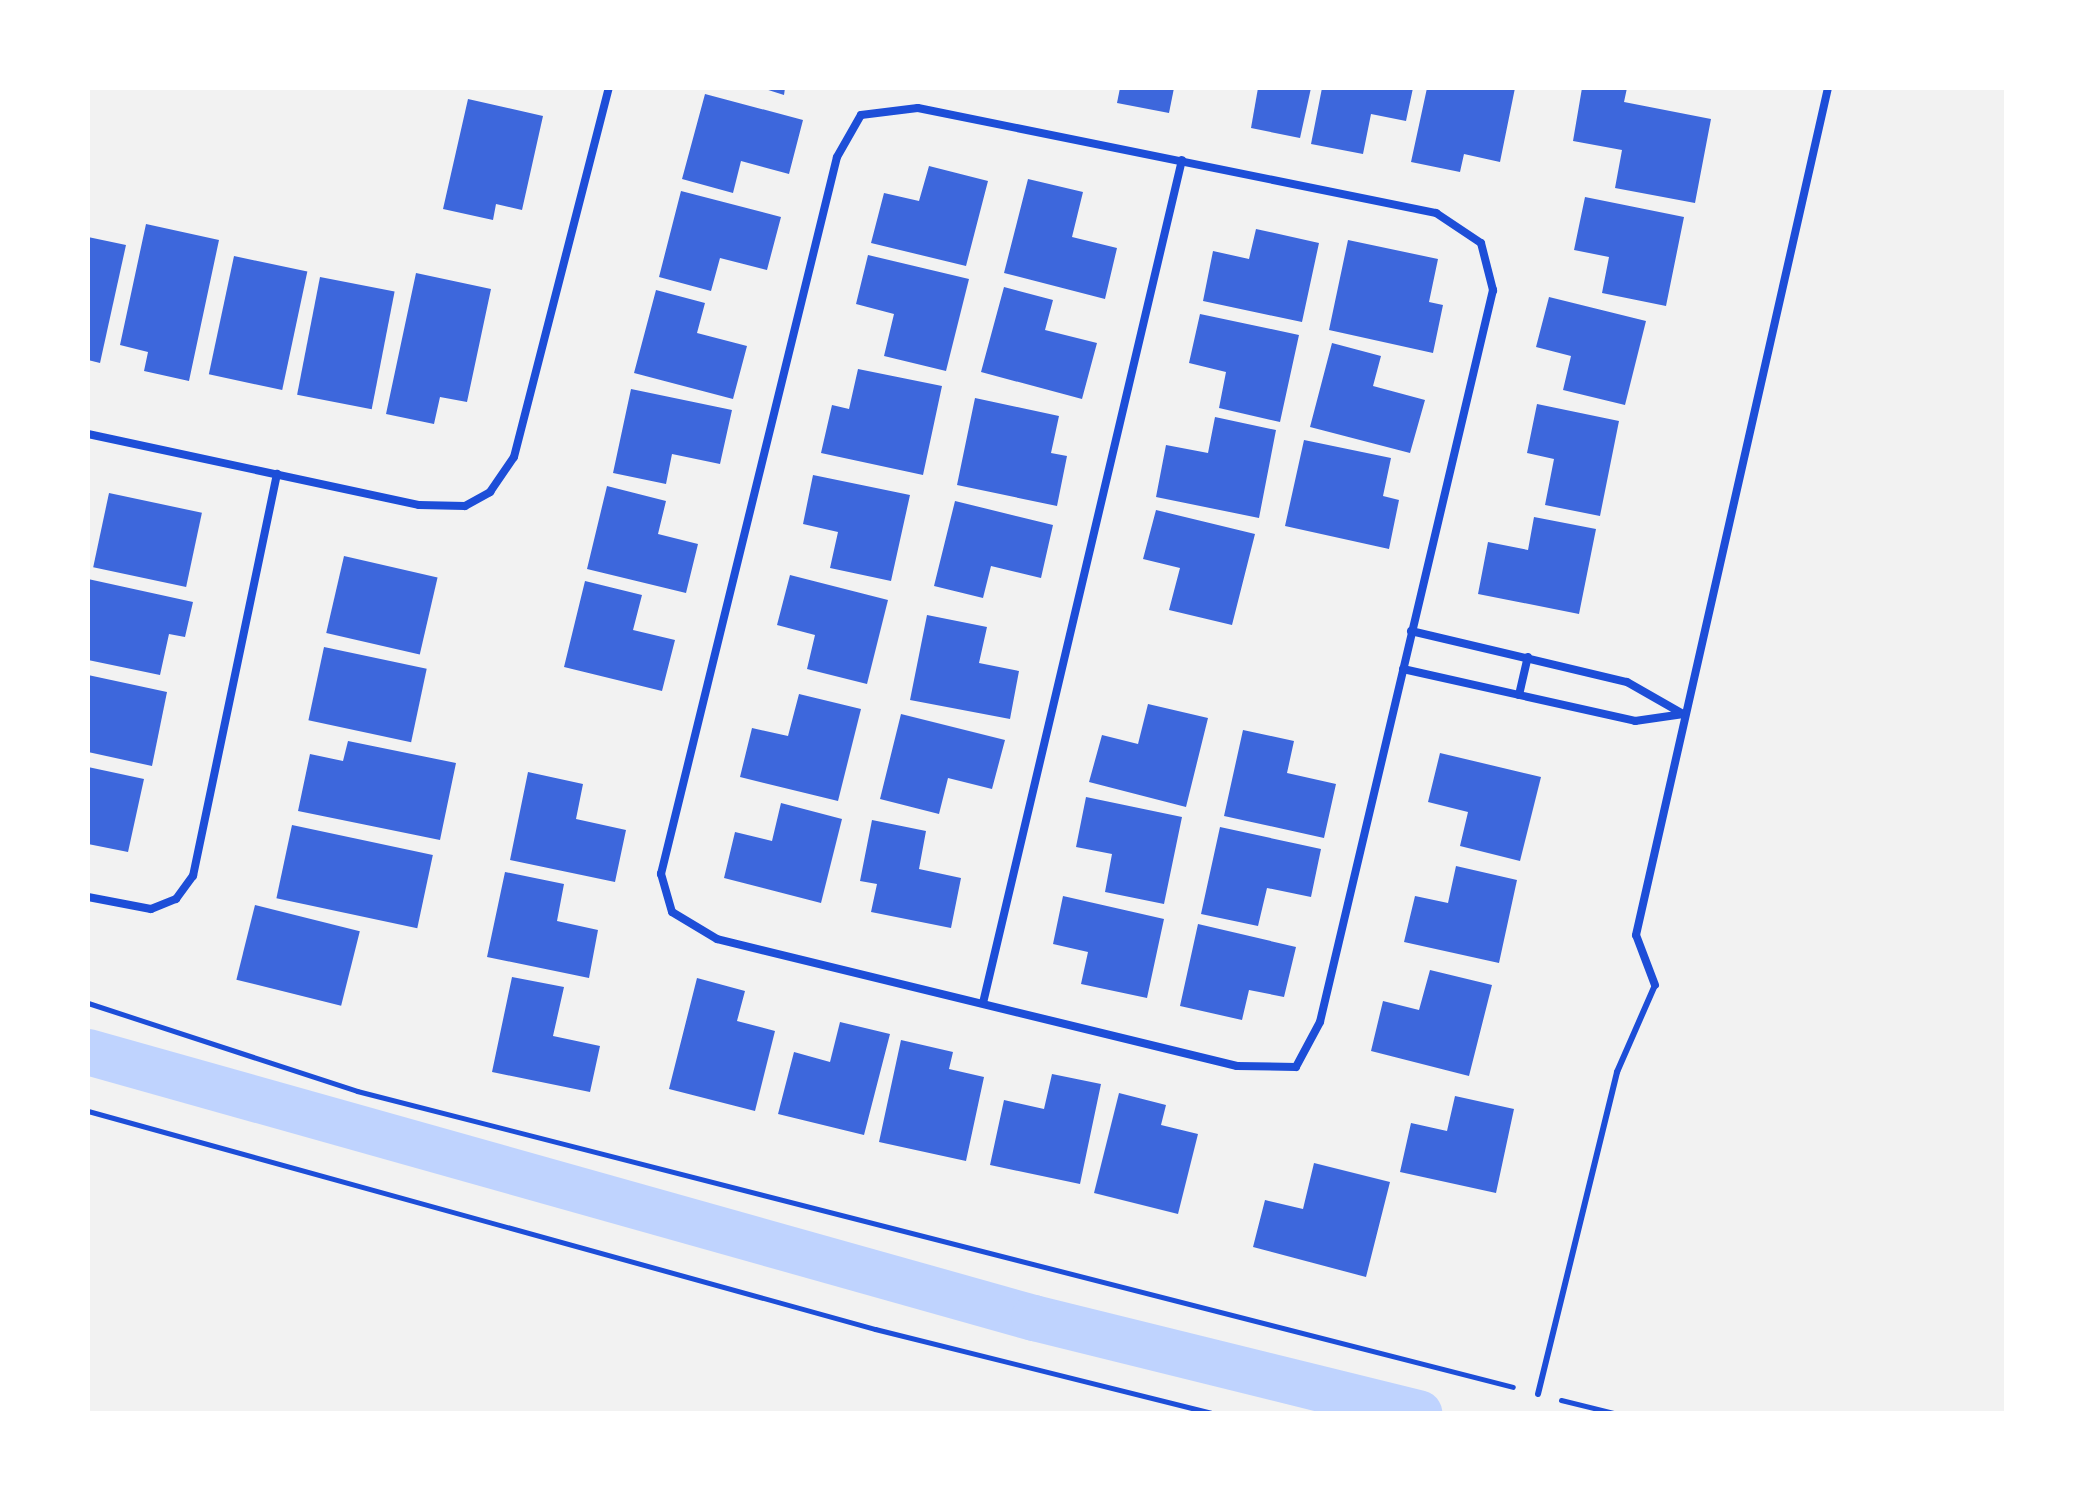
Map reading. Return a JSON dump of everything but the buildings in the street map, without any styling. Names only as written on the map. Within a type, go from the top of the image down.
[{"type":"street","points":[[88,434],[419,505],[465,506],[490,492],[514,457],[609,88]]},
{"type":"street","points":[[1655,985],[1636,935],[1683,714],[1828,88]]},
{"type":"street","points":[[918,108],[1182,160],[1436,213],[1481,243],[1493,290],[1320,1022],[1296,1067],[1237,1066],[717,939],[672,912],[661,874],[837,157],[861,115],[918,108]]},
{"type":"street","points":[[983,1003],[1182,160]]},
{"type":"street","points":[[88,897],[151,909],[176,899],[193,876],[277,474]]},
{"type":"street","points":[[1411,631],[1627,682],[1683,714]]},
{"type":"street","points":[[1519,695],[1528,657]]},
{"type":"street","points":[[1403,669],[1635,721],[1683,714]]},
{"type":"lane","points":[[1538,1394],[1617,1072],[1655,985]]},
{"type":"path","points":[[88,1003],[357,1091],[1614,1413]]},
{"type":"path","points":[[88,1111],[860,1325],[1211,1413]]},
{"type":"waterway","points":[[88,1052],[1034,1318],[1419,1413]]}]
